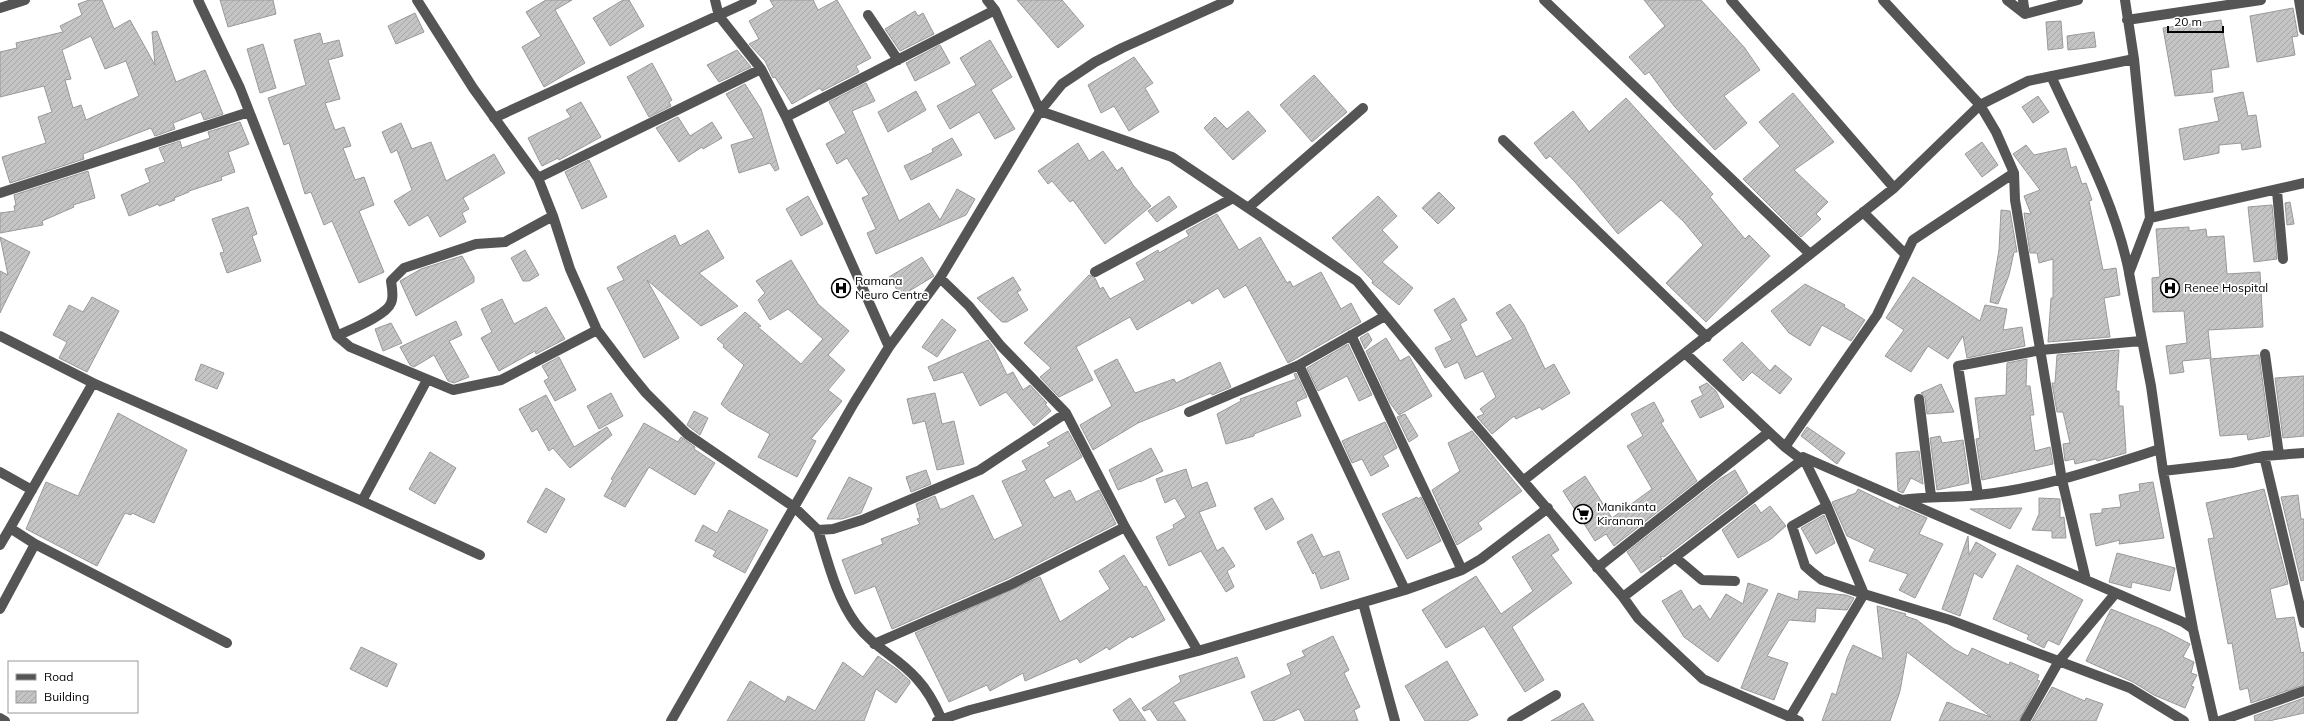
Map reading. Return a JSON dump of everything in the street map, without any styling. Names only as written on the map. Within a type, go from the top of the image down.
[{"type":"street","points":[[0,8],[25,0]]},
{"type":"street","points":[[198,0],[240,88],[337,336],[350,347],[453,390],[501,380],[598,330]]},
{"type":"street","points":[[418,0],[494,118],[538,178],[553,216],[570,269],[598,330],[646,393],[687,434],[794,507],[818,530],[837,589],[856,624],[874,644],[917,678],[931,697],[939,720],[1198,651],[1405,590],[1462,570],[1481,559],[1548,508]]},
{"type":"street","points":[[714,0],[719,16],[761,69],[786,117],[889,347]]},
{"type":"street","points":[[494,118],[752,0]]},
{"type":"street","points":[[987,0],[995,10],[1040,111],[1172,157],[1357,281],[1597,568],[1623,597],[1638,618],[1703,679],[1795,719],[1864,594]]},
{"type":"street","points":[[671,721],[854,403],[889,347],[940,278],[1040,111],[1062,84],[1095,62],[1122,48],[1229,0]]},
{"type":"street","points":[[1544,0],[1810,254]]},
{"type":"street","points":[[1731,0],[1894,188]]},
{"type":"street","points":[[1883,0],[1980,105],[1996,132],[2014,173],[2015,200],[2062,480],[2086,580]]},
{"type":"street","points":[[2007,0],[2025,14]]},
{"type":"street","points":[[2023,0],[2025,14]]},
{"type":"street","points":[[2025,14],[2078,0]]},
{"type":"street","points":[[2125,0],[2134,59],[2150,218],[2129,273]]},
{"type":"street","points":[[2127,20],[2260,0]]},
{"type":"street","points":[[2299,0],[2304,30]]},
{"type":"street","points":[[786,117],[995,10]]},
{"type":"street","points":[[868,14],[898,60]]},
{"type":"street","points":[[1524,480],[1686,354],[1894,188],[1980,105],[2028,81],[2134,59]]},
{"type":"street","points":[[538,178],[761,69]]},
{"type":"street","points":[[2051,76],[2107,200],[2125,250],[2141,341],[2151,386],[2163,471],[2193,629],[2214,721]]},
{"type":"street","points":[[1248,208],[1363,108]]},
{"type":"street","points":[[0,193],[249,112]]},
{"type":"street","points":[[1503,140],[1707,337]]},
{"type":"street","points":[[1785,447],[1877,315],[1913,240],[2014,173]]},
{"type":"street","points":[[2150,218],[2304,184]]},
{"type":"street","points":[[2277,191],[2282,259]]},
{"type":"street","points":[[1095,272],[1233,198]]},
{"type":"street","points":[[1863,212],[1906,255]]},
{"type":"street","points":[[337,336],[382,313],[391,304],[393,295],[391,281],[404,268],[476,244],[506,242],[553,216]]},
{"type":"street","points":[[940,278],[969,306],[1001,346],[1066,413],[1125,527],[1198,651]]},
{"type":"street","points":[[1189,412],[1299,365],[1385,316]]},
{"type":"street","points":[[1351,335],[1462,570]]},
{"type":"street","points":[[0,336],[93,383],[362,501],[480,556]]},
{"type":"street","points":[[1978,495],[1958,366],[2041,350],[2141,341]]},
{"type":"street","points":[[1686,354],[1785,447],[1802,459],[1901,500],[2115,594],[2183,622],[2193,629]]},
{"type":"street","points":[[2265,354],[2279,455]]},
{"type":"street","points":[[1299,365],[1405,590]]},
{"type":"street","points":[[362,501],[427,380]]},
{"type":"street","points":[[0,545],[93,383]]},
{"type":"street","points":[[1919,399],[1931,496]]},
{"type":"street","points":[[818,530],[833,529],[862,520],[980,470],[1066,413]]},
{"type":"street","points":[[1597,568],[1770,432]]},
{"type":"street","points":[[1901,500],[1931,496],[1978,495],[2062,480],[2160,449]]},
{"type":"street","points":[[2163,471],[2232,463],[2264,456],[2304,453]]},
{"type":"street","points":[[2264,456],[2304,624]]},
{"type":"street","points":[[1802,459],[1827,506],[1864,594]]},
{"type":"street","points":[[1623,597],[1676,558],[1802,459]]},
{"type":"street","points":[[0,472],[32,490]]},
{"type":"street","points":[[1827,506],[1792,526],[1805,566],[1822,580],[1950,620],[2130,688],[2184,721]]},
{"type":"street","points":[[874,644],[1012,584],[1125,527]]},
{"type":"street","points":[[10,528],[35,544],[227,643]]},
{"type":"street","points":[[0,609],[35,544]]},
{"type":"street","points":[[1676,558],[1702,580],[1735,581]]},
{"type":"street","points":[[2025,721],[2059,661],[2115,594]]},
{"type":"street","points":[[1363,603],[1395,721]]},
{"type":"street","points":[[2220,721],[2304,691]]},
{"type":"street","points":[[1512,721],[1556,695]]},
{"type":"street","points":[[0,718],[5,721]]},
{"type":"building","points":[[89,0],[102,0],[114,29],[130,20],[155,65],[152,32],[157,31],[176,82],[205,70],[223,114],[204,120],[201,112],[173,123],[175,129],[155,136],[151,128],[83,154],[84,159],[10,183],[2,157],[46,143],[38,117],[52,112],[44,86],[0,97],[0,52],[17,48],[16,43],[63,32],[60,26],[82,15],[78,4]],"holes":[[[91,36],[105,69],[126,61],[139,96],[86,120],[81,105],[73,108],[65,80],[71,79],[62,50]]]},
{"type":"building","points":[[220,0],[273,0],[276,14],[228,27]]},
{"type":"building","points":[[546,0],[572,0],[555,10],[585,63],[544,87],[522,47],[541,36],[526,12]]},
{"type":"building","points":[[623,0],[629,0],[644,26],[610,46],[593,18]]},
{"type":"building","points":[[770,0],[813,0],[818,10],[837,0],[871,58],[856,66],[859,72],[822,91],[820,88],[792,104],[775,77],[773,78],[765,61],[749,44],[759,39],[749,21],[774,7]]},
{"type":"building","points":[[1017,0],[1062,0],[1084,26],[1058,48]]},
{"type":"building","points":[[1644,0],[1701,0],[1744,47],[1760,70],[1724,96],[1747,123],[1715,150],[1674,106],[1649,72],[1645,75],[1629,57],[1665,26]]},
{"type":"building","points":[[2293,8],[2298,36],[2292,37],[2295,55],[2257,62],[2250,16]]},
{"type":"building","points":[[915,11],[918,16],[923,13],[934,34],[900,51],[885,29]]},
{"type":"building","points":[[415,13],[424,32],[396,44],[388,26]]},
{"type":"building","points":[[2221,20],[2229,67],[2211,70],[2213,92],[2175,96],[2163,28]]},
{"type":"building","points":[[2061,21],[2063,48],[2048,50],[2046,22]]},
{"type":"building","points":[[2094,32],[2096,47],[2068,50],[2067,36]]},
{"type":"building","points":[[320,33],[323,44],[339,40],[343,56],[328,60],[340,99],[325,103],[335,130],[344,127],[351,146],[343,148],[355,180],[364,177],[374,205],[359,211],[384,272],[359,283],[332,221],[324,225],[311,192],[305,194],[289,143],[284,145],[268,98],[306,85],[294,40]]},
{"type":"building","points":[[990,40],[1012,77],[991,90],[1015,129],[995,139],[979,112],[950,129],[937,106],[976,85],[960,58]]},
{"type":"building","points":[[263,44],[276,88],[260,93],[247,49]]},
{"type":"building","points":[[940,45],[950,63],[915,81],[906,63]]},
{"type":"building","points":[[737,50],[751,67],[719,82],[707,65]]},
{"type":"building","points":[[1134,57],[1153,83],[1145,88],[1159,112],[1129,131],[1114,106],[1101,113],[1088,85]]},
{"type":"building","points":[[652,63],[672,100],[669,102],[671,106],[649,117],[627,77]]},
{"type":"building","points":[[1314,75],[1347,112],[1312,142],[1280,105]]},
{"type":"building","points":[[866,83],[875,101],[852,111],[899,221],[929,203],[940,220],[957,189],[975,199],[966,215],[876,254],[867,233],[876,229],[862,198],[869,195],[847,158],[837,164],[826,144],[846,133],[829,102]]},
{"type":"building","points":[[745,84],[761,109],[779,169],[775,171],[770,163],[739,173],[731,145],[754,138],[726,94]]},
{"type":"building","points":[[916,91],[926,110],[888,132],[878,112]]},
{"type":"building","points":[[2243,92],[2248,116],[2256,115],[2261,147],[2242,150],[2241,143],[2219,145],[2219,153],[2184,160],[2179,129],[2219,121],[2214,98]]},
{"type":"building","points":[[1793,93],[1834,142],[1794,170],[1828,202],[1816,214],[1821,219],[1801,237],[1743,179],[1780,146],[1759,122]]},
{"type":"building","points":[[2038,96],[2049,112],[2033,123],[2022,107]]},
{"type":"building","points":[[1626,98],[1713,194],[1710,197],[1745,239],[1749,235],[1770,256],[1706,322],[1666,283],[1703,245],[1684,222],[1661,200],[1618,234],[1575,182],[1550,156],[1546,159],[1534,143],[1573,111],[1589,132]]},
{"type":"building","points":[[581,102],[601,137],[559,160],[558,158],[542,166],[528,138],[571,117],[566,110]]},
{"type":"building","points":[[1248,111],[1266,131],[1233,160],[1204,128],[1215,117],[1227,129]]},
{"type":"building","points":[[678,117],[690,136],[712,122],[722,138],[703,149],[702,147],[679,162],[656,128]]},
{"type":"building","points":[[240,122],[249,144],[228,152],[235,172],[221,177],[222,180],[189,191],[174,198],[175,200],[159,206],[158,204],[129,216],[121,195],[150,182],[145,169],[165,162],[159,148],[180,141],[182,148],[210,138],[208,132]]},
{"type":"building","points":[[401,123],[412,149],[431,142],[446,181],[494,154],[505,173],[463,198],[469,209],[462,213],[466,222],[440,237],[428,215],[409,226],[394,201],[412,190],[397,150],[391,153],[382,132]]},
{"type":"building","points":[[952,138],[962,155],[911,180],[904,166],[933,152],[932,149]]},
{"type":"building","points":[[1982,142],[1998,165],[1982,177],[1965,154]]},
{"type":"building","points":[[1078,143],[1089,161],[1103,151],[1117,171],[1122,167],[1133,185],[1151,206],[1105,244],[1073,200],[1070,202],[1052,181],[1048,184],[1038,171]]},
{"type":"building","points":[[2026,145],[2034,155],[2066,148],[2071,168],[2076,166],[2082,184],[2086,183],[2092,200],[2089,201],[2103,270],[2116,268],[2120,295],[2104,298],[2110,337],[2048,342],[2051,298],[2053,298],[2053,259],[2039,263],[2037,253],[2030,253],[2024,213],[2031,214],[2024,196],[2040,190],[2013,154]]},
{"type":"building","points":[[589,160],[607,197],[582,209],[565,172]]},
{"type":"building","points":[[88,171],[95,198],[73,205],[74,207],[42,221],[43,225],[0,233],[0,213],[15,211],[14,206],[16,205],[14,195]]},
{"type":"building","points":[[1439,192],[1455,208],[1438,224],[1422,208]]},
{"type":"building","points":[[808,196],[823,224],[801,236],[786,209]]},
{"type":"building","points":[[1169,196],[1177,207],[1157,222],[1148,211]]},
{"type":"building","points":[[1378,196],[1397,216],[1382,230],[1398,247],[1382,262],[1413,288],[1399,305],[1372,283],[1373,281],[1332,238]]},
{"type":"building","points":[[2290,202],[2294,224],[2287,225],[2285,203]]},
{"type":"building","points":[[2272,205],[2277,259],[2254,262],[2248,207]]},
{"type":"building","points":[[248,207],[257,234],[252,236],[261,261],[227,273],[220,253],[224,252],[212,219]]},
{"type":"building","points":[[2001,210],[2010,211],[2017,252],[2014,252],[2009,275],[1998,304],[1990,302],[1999,250]]},
{"type":"building","points":[[1217,214],[1239,250],[1260,237],[1287,283],[1290,281],[1293,287],[1321,272],[1341,309],[1351,303],[1361,322],[1288,363],[1246,285],[1224,298],[1218,288],[1192,304],[1190,300],[1137,330],[1130,317],[1076,347],[1093,380],[1059,397],[1040,377],[1051,368],[1024,343],[1089,275],[1095,278],[1100,289],[1103,287],[1110,299],[1145,280],[1136,263],[1158,250],[1159,253],[1189,236],[1186,231]]},
{"type":"building","points":[[2189,227],[2189,231],[2206,229],[2207,237],[2224,236],[2227,274],[2260,272],[2263,327],[2208,330],[2211,358],[2182,361],[2184,372],[2170,374],[2166,346],[2187,343],[2184,311],[2153,312],[2152,278],[2160,277],[2156,229]]},
{"type":"building","points":[[708,230],[724,258],[699,273],[738,306],[701,326],[647,280],[679,338],[644,358],[607,288],[624,280],[617,267],[675,235],[680,246]]},
{"type":"building","points":[[0,237],[30,252],[0,313],[0,271],[8,275]]},
{"type":"building","points":[[525,250],[539,275],[529,281],[523,281],[511,258]]},
{"type":"building","points":[[462,256],[474,277],[474,282],[416,316],[400,281],[421,269]]},
{"type":"building","points":[[922,257],[934,276],[901,296],[889,277]]},
{"type":"building","points":[[791,260],[818,304],[849,331],[828,355],[845,370],[828,390],[842,401],[811,439],[816,441],[797,477],[758,457],[770,434],[729,411],[721,404],[744,365],[723,347],[724,345],[717,339],[745,312],[761,326],[758,327],[801,364],[823,339],[788,309],[770,320],[758,300],[765,293],[756,281]]},
{"type":"building","points":[[1013,277],[1021,290],[1017,292],[1028,310],[1007,322],[1002,322],[977,298]]},
{"type":"building","points":[[1913,277],[1980,321],[1985,305],[2007,309],[2003,330],[2022,327],[2025,346],[1967,358],[1963,336],[1948,359],[1928,346],[1911,372],[1885,356],[1904,330],[1886,318]]},
{"type":"building","points":[[1805,284],[1845,305],[1844,307],[1865,320],[1851,341],[1822,325],[1810,346],[1789,333],[1771,311]]},
{"type":"building","points":[[92,297],[119,311],[87,372],[59,358],[67,342],[53,335],[69,305],[83,312]]},
{"type":"building","points":[[1454,298],[1467,320],[1460,324],[1476,357],[1513,339],[1496,313],[1510,304],[1524,325],[1545,369],[1554,364],[1570,393],[1542,410],[1540,407],[1516,419],[1514,416],[1492,434],[1477,417],[1484,414],[1480,409],[1496,397],[1483,371],[1465,379],[1458,362],[1445,368],[1435,348],[1452,340],[1434,310]]},
{"type":"building","points":[[502,299],[514,324],[546,307],[565,339],[536,354],[535,351],[499,371],[481,338],[492,332],[481,309]]},
{"type":"building","points":[[942,319],[956,330],[937,357],[922,347]]},
{"type":"building","points":[[456,321],[462,335],[449,341],[469,377],[454,383],[448,381],[434,355],[414,367],[410,365],[400,347]]},
{"type":"building","points":[[391,323],[402,343],[383,351],[375,329]]},
{"type":"building","points":[[1368,333],[1372,340],[1365,349],[1360,338]]},
{"type":"building","points":[[1386,338],[1400,361],[1409,356],[1432,396],[1399,415],[1390,403],[1366,351]]},
{"type":"building","points":[[988,340],[994,348],[1007,375],[1013,372],[1023,390],[1030,385],[1047,403],[1045,404],[1051,411],[1034,426],[1006,392],[980,406],[963,372],[934,381],[928,367]]},
{"type":"building","points":[[1742,342],[1770,371],[1775,365],[1792,379],[1780,394],[1752,372],[1743,381],[1723,360]]},
{"type":"building","points":[[1348,344],[1372,395],[1359,401],[1347,376],[1318,391],[1307,368]]},
{"type":"building","points":[[2119,350],[2116,391],[2119,391],[2119,406],[2123,406],[2126,453],[2097,461],[2096,459],[2075,464],[2074,459],[2065,461],[2063,444],[2070,443],[2063,412],[2057,412],[2052,383],[2055,383],[2057,355]]},
{"type":"building","points":[[2259,355],[2270,436],[2248,440],[2247,434],[2220,436],[2210,359]]},
{"type":"building","points":[[559,357],[576,390],[555,401],[544,381],[549,378],[542,366]]},
{"type":"building","points":[[1117,359],[1135,393],[1174,379],[1176,383],[1220,362],[1231,387],[1212,395],[1211,393],[1138,423],[1093,450],[1080,425],[1112,406],[1094,371]]},
{"type":"building","points":[[2027,359],[2026,386],[2030,386],[2034,415],[2030,415],[2035,451],[2050,447],[2053,464],[1982,480],[1976,439],[1980,438],[1975,398],[2006,395],[2007,363]]},
{"type":"building","points":[[201,364],[224,373],[217,389],[195,380]]},
{"type":"building","points":[[1296,373],[1307,397],[1296,402],[1301,416],[1254,434],[1254,436],[1226,444],[1217,414],[1241,401],[1240,399],[1296,379],[1294,374]]},
{"type":"building","points":[[2304,376],[2304,436],[2283,438],[2275,378]]},
{"type":"building","points":[[1707,383],[1716,391],[1724,407],[1700,418],[1691,401],[1703,395],[1699,387]]},
{"type":"building","points":[[1941,384],[1954,412],[1927,414],[1925,398],[1921,393]]},
{"type":"building","points":[[611,393],[623,416],[599,429],[587,406]]},
{"type":"building","points":[[935,393],[942,424],[954,421],[964,464],[937,470],[925,421],[913,424],[907,399]]},
{"type":"building","points":[[546,395],[574,447],[607,427],[612,435],[570,468],[553,448],[549,451],[537,429],[532,432],[519,409]]},
{"type":"building","points":[[1654,402],[1664,421],[1661,423],[1697,481],[1614,546],[1606,534],[1595,541],[1563,491],[1585,476],[1612,518],[1652,489],[1627,446],[1643,436],[1631,414]]},
{"type":"building","points":[[694,411],[708,418],[700,435],[687,425]]},
{"type":"building","points":[[118,413],[187,450],[154,523],[132,513],[131,515],[125,513],[97,566],[26,529],[46,482],[78,496]]},
{"type":"building","points":[[1405,414],[1418,436],[1409,442],[1397,417]]},
{"type":"building","points":[[1385,422],[1397,448],[1383,456],[1389,466],[1371,476],[1362,459],[1352,463],[1342,441]]},
{"type":"building","points":[[644,423],[678,442],[681,437],[695,447],[694,449],[715,463],[695,495],[649,467],[625,507],[604,496],[613,480],[611,479]]},
{"type":"building","points":[[1807,427],[1845,453],[1837,464],[1801,436]]},
{"type":"building","points":[[1068,431],[1082,457],[1044,480],[1054,498],[1070,490],[1076,502],[1099,490],[1116,524],[1009,578],[892,629],[875,586],[855,594],[842,560],[883,544],[881,539],[920,524],[917,519],[920,518],[916,504],[935,496],[940,509],[943,509],[973,495],[994,540],[1023,526],[1002,481],[1027,470],[1022,461],[1050,446],[1047,443]]},
{"type":"building","points":[[1472,431],[1522,491],[1478,523],[1482,529],[1457,545],[1432,490],[1460,471],[1448,443]]},
{"type":"building","points":[[1940,436],[1942,443],[1963,440],[1969,483],[1937,490],[1930,438]]},
{"type":"building","points":[[1151,448],[1163,471],[1118,490],[1109,470]]},
{"type":"building","points":[[1919,451],[1923,484],[1911,478],[1903,493],[1898,491],[1896,453]]},
{"type":"building","points":[[430,452],[456,468],[435,504],[409,489]]},
{"type":"building","points":[[1186,469],[1192,488],[1207,482],[1216,506],[1199,512],[1217,551],[1223,547],[1235,566],[1227,571],[1234,587],[1226,592],[1201,551],[1169,566],[1156,537],[1174,528],[1173,525],[1186,517],[1175,498],[1165,503],[1156,479]]},
{"type":"building","points":[[926,470],[931,484],[911,492],[906,477]]},
{"type":"building","points":[[1735,470],[1748,493],[1664,557],[1660,556],[1662,559],[1641,573],[1627,552],[1720,479]]},
{"type":"building","points":[[849,477],[872,488],[861,513],[842,519],[827,519]]},
{"type":"building","points":[[2153,482],[2164,538],[2119,544],[2120,540],[2096,546],[2090,514],[2102,513],[2102,509],[2121,507],[2119,495],[2140,491],[2139,484]]},
{"type":"building","points":[[546,488],[565,499],[546,533],[527,522]]},
{"type":"building","points":[[1858,489],[1899,509],[1899,506],[1927,518],[1919,534],[1943,544],[1915,598],[1899,590],[1908,574],[1869,561],[1875,549],[1847,536],[1832,502],[1856,493]]},
{"type":"building","points":[[2264,489],[2288,584],[2270,589],[2276,619],[2294,617],[2301,653],[2304,652],[2304,685],[2251,703],[2248,688],[2240,690],[2232,643],[2228,644],[2208,539],[2214,538],[2206,503]]},
{"type":"building","points":[[2298,495],[2301,519],[2304,519],[2304,580],[2301,581],[2281,497]]},
{"type":"building","points":[[1417,497],[1418,499],[1421,497],[1441,541],[1407,559],[1382,514]]},
{"type":"building","points":[[1272,498],[1284,519],[1266,530],[1254,508]]},
{"type":"building","points":[[2039,498],[2060,499],[2060,518],[2064,517],[2066,538],[2052,538],[2052,531],[2032,530],[2039,514]]},
{"type":"building","points":[[1755,504],[1761,513],[1770,506],[1786,526],[1771,539],[1738,558],[1722,530]]},
{"type":"building","points":[[2022,508],[2010,529],[1970,509]]},
{"type":"building","points":[[729,510],[768,530],[745,573],[713,556],[716,551],[695,541],[703,525],[717,533]]},
{"type":"building","points":[[1824,515],[1835,543],[1816,554],[1801,528]]},
{"type":"building","points":[[1312,534],[1323,557],[1339,551],[1349,579],[1321,589],[1315,572],[1313,574],[1297,542]]},
{"type":"building","points":[[1549,534],[1559,550],[1551,555],[1572,583],[1512,627],[1544,680],[1525,692],[1484,626],[1446,648],[1422,610],[1476,576],[1501,614],[1533,591],[1512,557]]},
{"type":"building","points":[[1968,536],[1969,555],[1976,542],[1996,554],[1982,578],[1974,573],[1960,616],[1942,609]]},
{"type":"building","points":[[2117,553],[2175,568],[2170,591],[2132,582],[2131,588],[2109,582]]},
{"type":"building","points":[[1124,555],[1144,587],[1146,586],[1165,620],[1132,638],[1131,636],[1109,650],[1107,647],[1080,663],[1077,658],[1025,681],[1023,673],[990,691],[987,685],[949,702],[915,633],[1040,577],[1060,622],[1110,589],[1099,571]]},
{"type":"building","points":[[2017,565],[2083,600],[2059,645],[2048,640],[2044,648],[2027,639],[2029,635],[1993,619]]},
{"type":"building","points":[[1748,583],[1768,590],[1718,662],[1684,637],[1662,601],[1681,590],[1693,610],[1700,605],[1710,620],[1726,594],[1743,604]]},
{"type":"building","points":[[1799,591],[1846,595],[1854,598],[1847,610],[1816,608],[1815,622],[1789,620],[1767,656],[1788,663],[1774,700],[1741,688],[1778,593],[1798,600]]},
{"type":"building","points":[[1877,606],[1906,614],[1905,616],[1917,620],[1954,649],[1968,656],[1972,648],[2009,665],[2010,662],[2039,675],[2037,680],[2040,681],[2019,721],[1939,721],[1947,702],[1991,717],[1907,652],[1900,691],[1890,721],[1822,721],[1832,693],[1836,695],[1847,658],[1853,645],[1883,659]]},
{"type":"building","points":[[2111,609],[2161,629],[2190,644],[2183,657],[2194,662],[2191,673],[2197,675],[2191,686],[2194,687],[2185,708],[2154,695],[2133,682],[2086,661]]},
{"type":"building","points":[[1333,636],[1349,670],[1344,673],[1360,707],[1354,710],[1358,721],[1305,721],[1299,709],[1273,721],[1264,721],[1251,692],[1291,674],[1287,664],[1305,656],[1302,651]]},
{"type":"building","points":[[361,647],[397,664],[387,687],[350,669]]},
{"type":"building","points":[[878,656],[898,670],[910,681],[910,683],[896,703],[876,689],[864,721],[727,721],[750,681],[785,702],[788,696],[815,711],[843,662],[863,677]]},
{"type":"building","points":[[1237,657],[1245,677],[1173,702],[1186,721],[1158,721],[1150,709],[1144,711],[1142,708],[1181,682],[1179,676]]},
{"type":"building","points":[[1447,661],[1478,715],[1467,721],[1425,721],[1405,686]]},
{"type":"building","points":[[2052,687],[2085,701],[2086,698],[2103,704],[2096,721],[2032,721]]},
{"type":"building","points":[[1130,698],[1146,721],[1120,721],[1113,710]]},
{"type":"building","points":[[2304,698],[2304,713],[2269,721],[2255,721],[2254,716]]},
{"type":"building","points":[[1583,703],[1594,721],[1551,721]]},
{"type":"place","name":"Ramana Neuro Centre","points":[[841,288]]},
{"type":"place","name":"Renee Hospital","points":[[2170,288]]},
{"type":"place","name":"Manikanta Kiranam","points":[[1583,514]]}]
